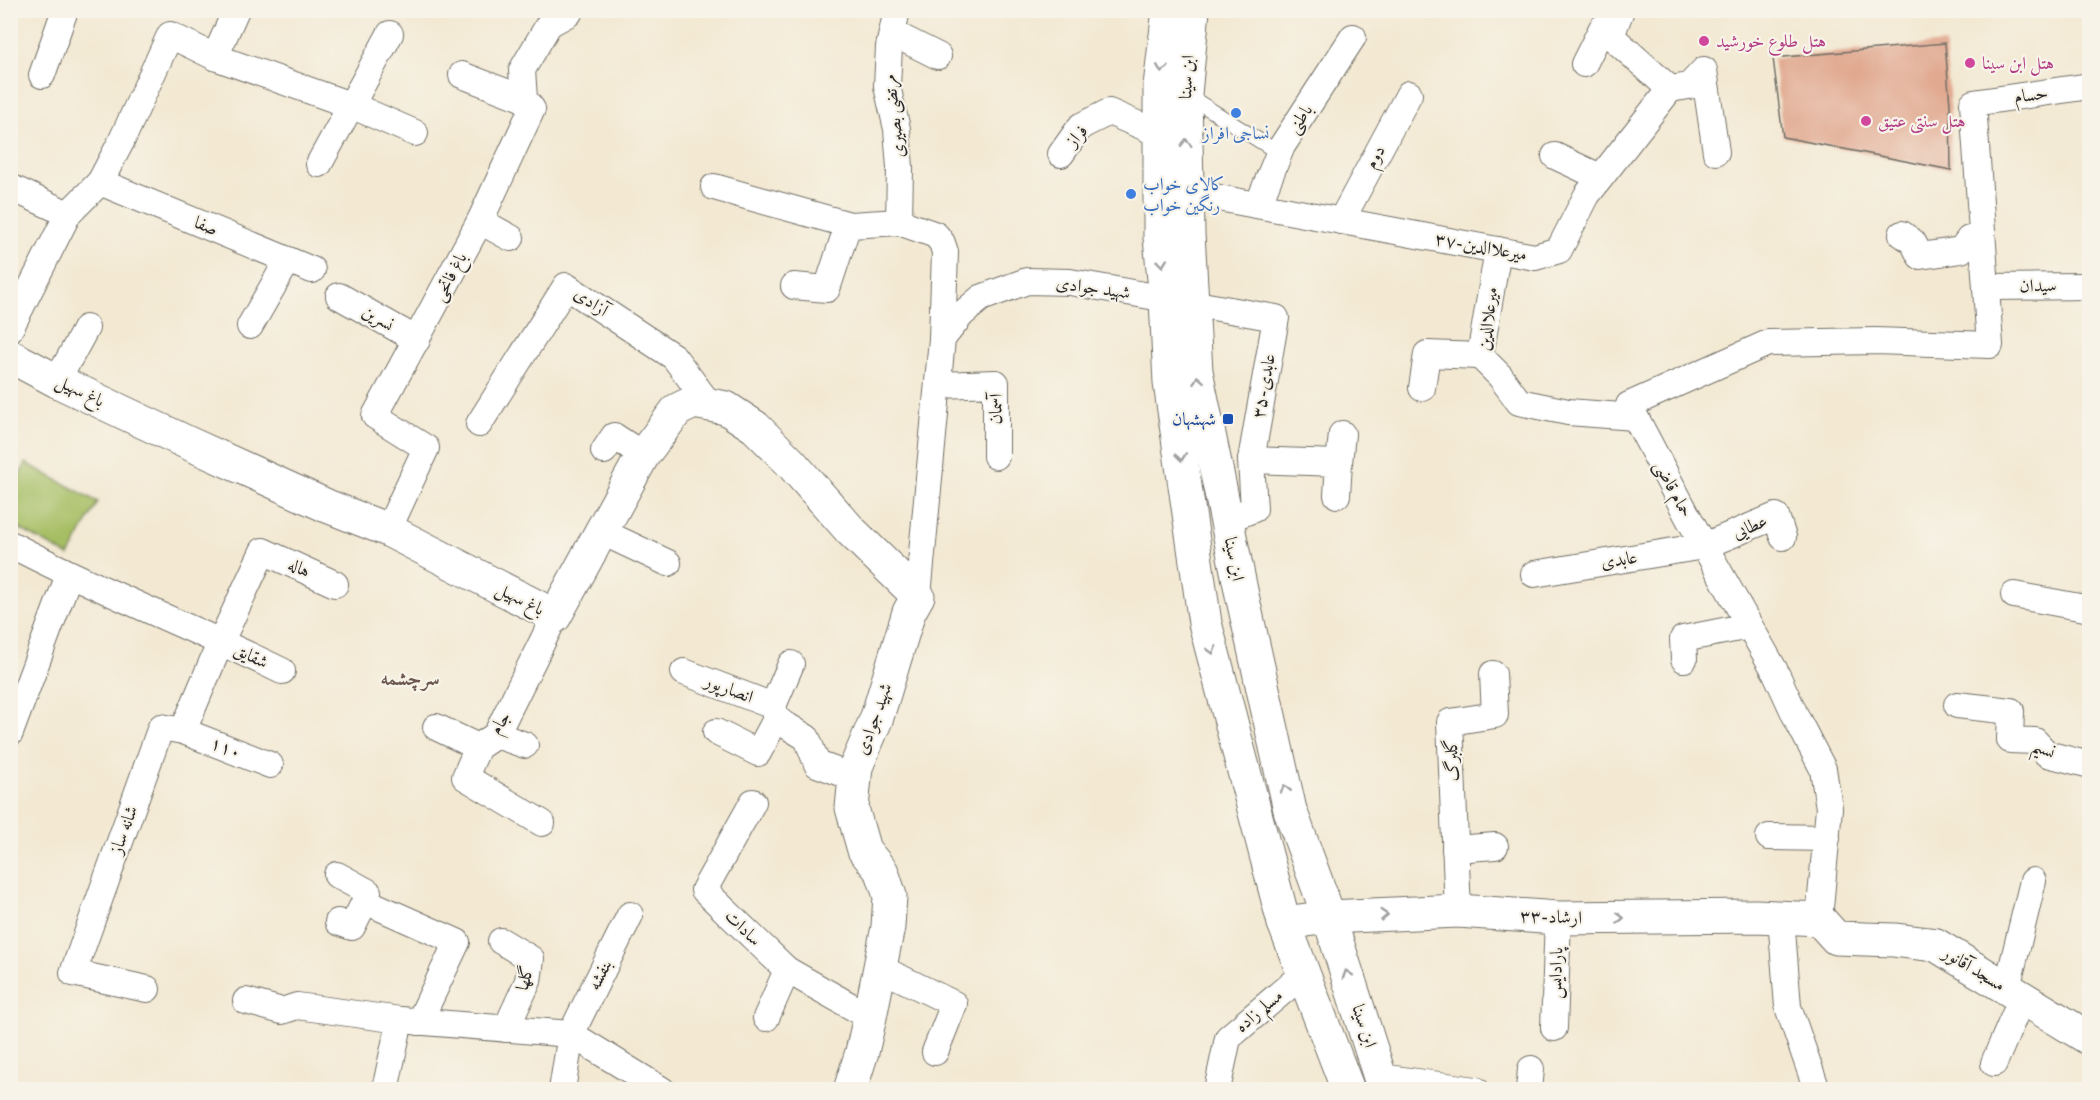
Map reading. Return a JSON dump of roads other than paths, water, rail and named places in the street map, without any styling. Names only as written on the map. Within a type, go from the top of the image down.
[{"type":"street","points":[[42,75],[65,10]]},
{"type":"street","points":[[215,57],[236,10]]},
{"type":"street","name":"باغ فاتحی","points":[[388,530],[426,448],[375,416],[480,221],[532,109],[524,99],[522,70],[549,24],[569,13],[570,10]]},
{"type":"street","name":"ابن سینا","points":[[1169,10],[1160,86],[1160,238],[1196,371],[1226,520],[1290,810],[1329,917],[1382,1083]]},
{"type":"street","name":"ابن سینا","points":[[1192,10],[1185,94],[1187,192],[1170,383],[1205,623],[1284,923],[1348,1089]]},
{"type":"street","points":[[1611,36],[1621,10]]},
{"type":"street","points":[[894,22],[938,56]]},
{"type":"street","name":"مرتضی بصیری","points":[[894,22],[889,47],[887,86],[897,129],[900,168],[899,222]]},
{"type":"street","points":[[1584,64],[1602,28],[1670,89],[1689,86],[1704,70],[1716,152]]},
{"type":"street","points":[[319,164],[353,106],[390,34]]},
{"type":"street","points":[[10,329],[68,214],[100,182],[170,35],[215,57],[353,106],[415,133]]},
{"type":"street","name":"باطنی","points":[[1258,206],[1280,153],[1353,37]]},
{"type":"street","points":[[462,75],[524,99]]},
{"type":"street","name":"حسام","points":[[1982,237],[1973,103],[2090,86]]},
{"type":"street","name":"۳۷-میرعلاالدین","points":[[1187,192],[1535,257],[1559,250],[1587,195],[1670,89]]},
{"type":"street","name":"دوم","points":[[1341,221],[1408,94]]},
{"type":"street","name":"فراز","points":[[1061,154],[1081,126],[1109,112],[1160,134]]},
{"type":"street","points":[[1555,156],[1600,177]]},
{"type":"street","name":"صفا","points":[[100,182],[312,270]]},
{"type":"street","points":[[10,187],[68,214]]},
{"type":"street","name":"شهید جوادی","points":[[714,187],[850,225],[899,222],[936,235],[945,252],[939,385],[918,596],[909,612],[877,717],[856,767],[852,808],[864,850],[882,872],[890,896],[888,927],[870,1017],[850,1089]]},
{"type":"street","points":[[480,221],[511,238]]},
{"type":"street","points":[[794,286],[827,289],[850,225]]},
{"type":"street","points":[[1635,417],[1629,405],[1768,343],[1875,341],[1990,345],[1982,237],[1969,239],[1961,250],[1920,256],[1913,242],[1902,234]]},
{"type":"street","name":"میرعلاالدین","points":[[1498,250],[1480,356],[1500,376],[1519,402],[1568,412],[1635,417]]},
{"type":"street","points":[[250,326],[288,260]]},
{"type":"street","name":"شهید جوادی","points":[[942,339],[962,314],[981,298],[1027,281],[1070,282],[1179,302]]},
{"type":"street","name":"آزادی","points":[[479,424],[566,285],[674,357],[709,404]]},
{"type":"street","name":"سیدان","points":[[1986,287],[2090,286]]},
{"type":"street","name":"نسرین","points":[[339,296],[417,340]]},
{"type":"street","name":"۳۵-عابدی","points":[[1179,302],[1276,318],[1251,460],[1254,509],[1226,520]]},
{"type":"street","points":[[57,381],[86,328]]},
{"type":"street","points":[[1422,388],[1427,354],[1480,356]]},
{"type":"street","name":"باغ سهیل","points":[[10,356],[57,381],[327,506],[388,530],[555,616],[643,455],[677,410],[694,402],[709,404]]},
{"type":"street","name":"آسمان","points":[[939,385],[996,383],[996,456]]},
{"type":"street","points":[[709,404],[726,408],[755,427],[851,531],[918,596]]},
{"type":"street","name":"حمام قاضی","points":[[1635,417],[1704,546],[1775,671],[1823,770],[1829,808],[1819,919]]},
{"type":"street","points":[[1337,495],[1342,434]]},
{"type":"street","points":[[604,451],[614,436],[643,455]]},
{"type":"street","points":[[1251,460],[1339,463]]},
{"type":"street","name":"عطایی","points":[[1704,546],[1776,516],[1783,537]]},
{"type":"street","points":[[1192,533],[1226,520]]},
{"type":"street","points":[[600,531],[668,563]]},
{"type":"street","points":[[10,544],[69,575],[221,641],[183,731]]},
{"type":"street","name":"عابدی","points":[[1534,574],[1704,546]]},
{"type":"street","name":"هاله","points":[[221,641],[263,551],[335,584]]},
{"type":"street","points":[[10,733],[69,575]]},
{"type":"street","points":[[2014,595],[2090,609]]},
{"type":"street","name":"جام","points":[[542,823],[465,777],[555,616]]},
{"type":"street","points":[[1684,659],[1683,639],[1749,626]]},
{"type":"street","name":"شقایق","points":[[221,641],[282,671]]},
{"type":"street","name":"انصارپور","points":[[716,732],[758,753],[775,712],[790,664]]},
{"type":"street","name":"انصارپور","points":[[684,672],[775,712],[807,738],[817,764],[855,778]]},
{"type":"street","name":"گلبرگ","points":[[1458,911],[1450,722],[1495,715],[1493,674]]},
{"type":"street","name":"نسیم","points":[[1957,705],[2011,711],[2010,740],[2035,741],[2046,754],[2090,765]]},
{"type":"street","name":"شانه ساز","points":[[147,989],[73,973],[161,727],[183,731]]},
{"type":"street","points":[[436,727],[487,741],[525,745]]},
{"type":"street","name":"۱۱۰","points":[[183,731],[270,765]]},
{"type":"street","name":"سادات","points":[[753,801],[704,890],[787,970],[870,1017]]},
{"type":"street","points":[[1769,837],[1827,838]]},
{"type":"street","points":[[1455,849],[1495,846]]},
{"type":"street","points":[[337,875],[368,892],[352,927],[338,922]]},
{"type":"street","points":[[1994,1063],[2014,993],[2033,881]]},
{"type":"street","points":[[365,901],[457,942],[410,1021],[385,1089]]},
{"type":"street","name":"۳۳-ارشاد","points":[[1284,923],[1329,917],[1458,911],[1558,918],[1781,917],[1819,919]]},
{"type":"street","name":"بنفشه","points":[[562,1089],[571,1034],[630,915]]},
{"type":"street","points":[[1781,917],[1788,1007],[1817,1089]]},
{"type":"street","name":"پارادایس","points":[[1554,1028],[1558,918]]},
{"type":"street","name":"مسجد آقانور","points":[[1819,919],[1836,938],[1894,940],[1936,945],[2089,1036]]},
{"type":"street","name":"گلها","points":[[501,941],[531,959],[528,981],[506,1029]]},
{"type":"street","points":[[880,968],[954,1004],[935,1052]]},
{"type":"street","points":[[765,1018],[787,970]]},
{"type":"street","name":"مسلم زاده","points":[[1217,1089],[1228,1038],[1303,974]]},
{"type":"street","points":[[246,1001],[282,1011],[297,1006],[410,1021],[571,1034],[662,1089]]},
{"type":"street","points":[[1382,1083],[1476,1089]]},
{"type":"lane","points":[[1185,94],[1280,153]]},
{"type":"place","name":"هتل طلوع خورشید","points":[[1704,41]]},
{"type":"place","name":"هتل ابن سینا","points":[[1970,63]]},
{"type":"place","name":"نساجی افراز","points":[[1236,113]]},
{"type":"place","name":"هتل سنتی عتیق","points":[[1866,121]]},
{"type":"place","name":"کالای خواب رنگین خواب","points":[[1131,194]]},
{"type":"place","name":"شهشهان","points":[[1228,419]]},
{"type":"district","name":"سرچشمه","points":[[410,678]]}]
